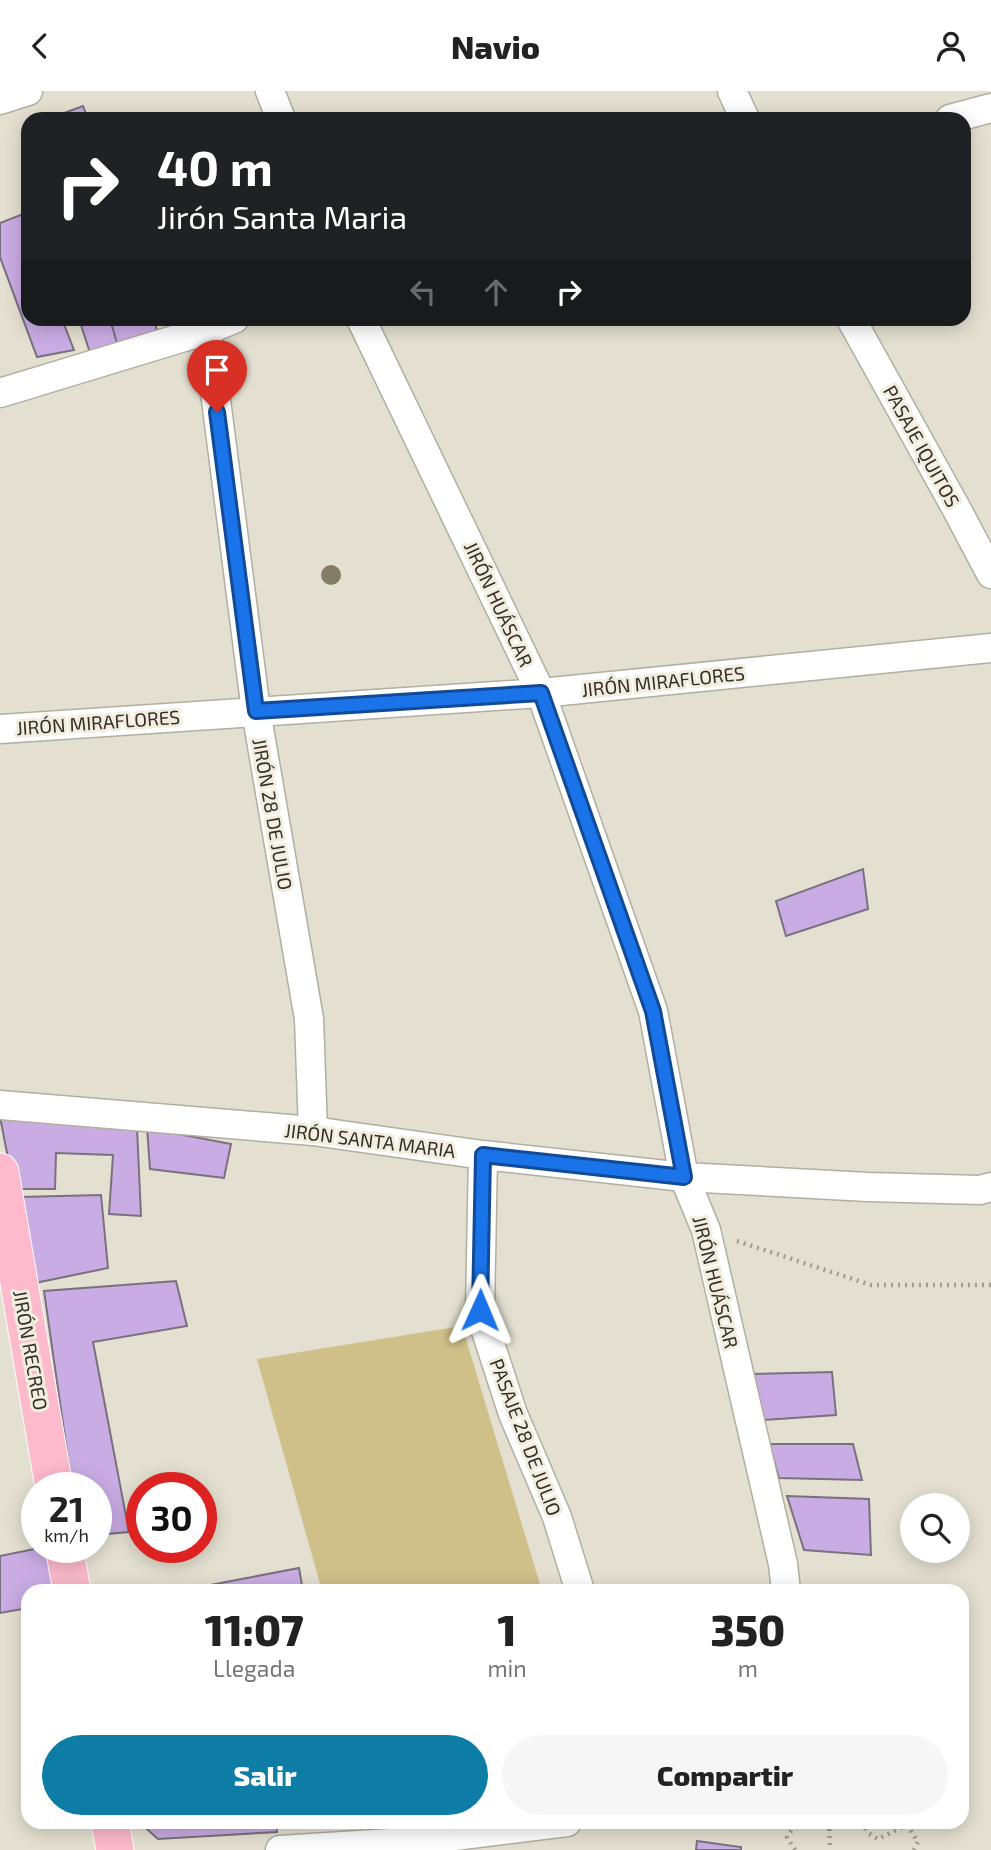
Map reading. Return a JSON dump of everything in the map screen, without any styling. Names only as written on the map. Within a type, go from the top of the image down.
[{"type":"main road","name":"JIRÓN RECREO","points":[[0,1172],[11,1295],[51,1472]]},
{"type":"main road","points":[[67,1563],[71,1584]]},
{"type":"main road","points":[[111,1829],[115,1850]]},
{"type":"street","points":[[0,100],[28,91]]},
{"type":"street","points":[[270,91],[278,112]]},
{"type":"street","points":[[732,91],[742,112]]},
{"type":"street","points":[[971,113],[991,108]]},
{"type":"street","points":[[0,393],[216,326]]},
{"type":"street","name":"JIRÓN HUÁSCAR","points":[[364,326],[541,693],[653,1011],[684,1177],[706,1230],[780,1551],[785,1584]]},
{"type":"street","name":"PASAJE IQUITOS","points":[[855,326],[956,506],[991,575]]},
{"type":"street","name":"JIRÓN 28 DE JULIO","points":[[206,330],[256,711],[309,1019],[313,1131]]},
{"type":"street","name":"JIRÓN MIRAFLORES","points":[[0,729],[541,693],[991,648]]},
{"type":"street","name":"JIRÓN SANTA MARIA","points":[[0,1105],[313,1131],[483,1155],[684,1177],[868,1187],[980,1190],[991,1187]]},
{"type":"street","name":"PASAJE 28 DE JULIO","points":[[483,1155],[481,1316],[513,1414],[557,1517],[578,1584]]},
{"type":"street","points":[[280,1850],[408,1846],[521,1829]]},
{"type":"path","points":[[706,1230],[871,1285],[991,1285]]},
{"type":"path","points":[[792,1829],[787,1837],[795,1850]]},
{"type":"path","points":[[829,1829],[830,1850]]},
{"type":"path","points":[[866,1829],[878,1839],[899,1829]]},
{"type":"path","points":[[910,1829],[918,1842],[914,1850]]},
{"type":"shaded area","points":[[462,1326],[540,1584],[320,1584],[257,1359]]},
{"type":"building","points":[[83,106],[85,112],[67,112]]},
{"type":"building","points":[[21,215],[21,314],[0,257],[0,223]]},
{"type":"building","points":[[26,326],[65,326],[74,350],[37,357]]},
{"type":"building","points":[[81,326],[112,326],[119,350],[92,359]]},
{"type":"building","points":[[112,326],[156,326],[161,341],[119,350]]},
{"type":"building","points":[[863,869],[868,909],[786,936],[776,901]]},
{"type":"building","points":[[0,1117],[137,1128],[141,1216],[109,1214],[113,1155],[56,1153],[55,1189],[14,1189]]},
{"type":"building","points":[[147,1128],[231,1144],[224,1178],[150,1169]]},
{"type":"building","points":[[101,1195],[108,1268],[35,1283],[20,1197]]},
{"type":"building","points":[[176,1281],[187,1326],[93,1342],[126,1516],[126,1532],[112,1534],[112,1472],[70,1472],[44,1291]]},
{"type":"building","points":[[832,1372],[836,1415],[764,1420],[750,1374]]},
{"type":"building","points":[[769,1444],[853,1444],[862,1480],[779,1478]]},
{"type":"building","points":[[787,1496],[869,1499],[871,1555],[804,1550]]},
{"type":"building","points":[[21,1552],[21,1563],[56,1563],[61,1584],[21,1584],[21,1609],[0,1613],[0,1556]]},
{"type":"building","points":[[299,1568],[302,1584],[216,1584]]},
{"type":"building","points":[[147,1829],[277,1829],[277,1832],[158,1839]]},
{"type":"building","points":[[697,1841],[741,1847],[741,1850],[696,1850]]},
{"type":"route","points":[[217,412],[256,711],[541,693],[653,1011],[684,1177],[483,1155],[480,1310]]}]
